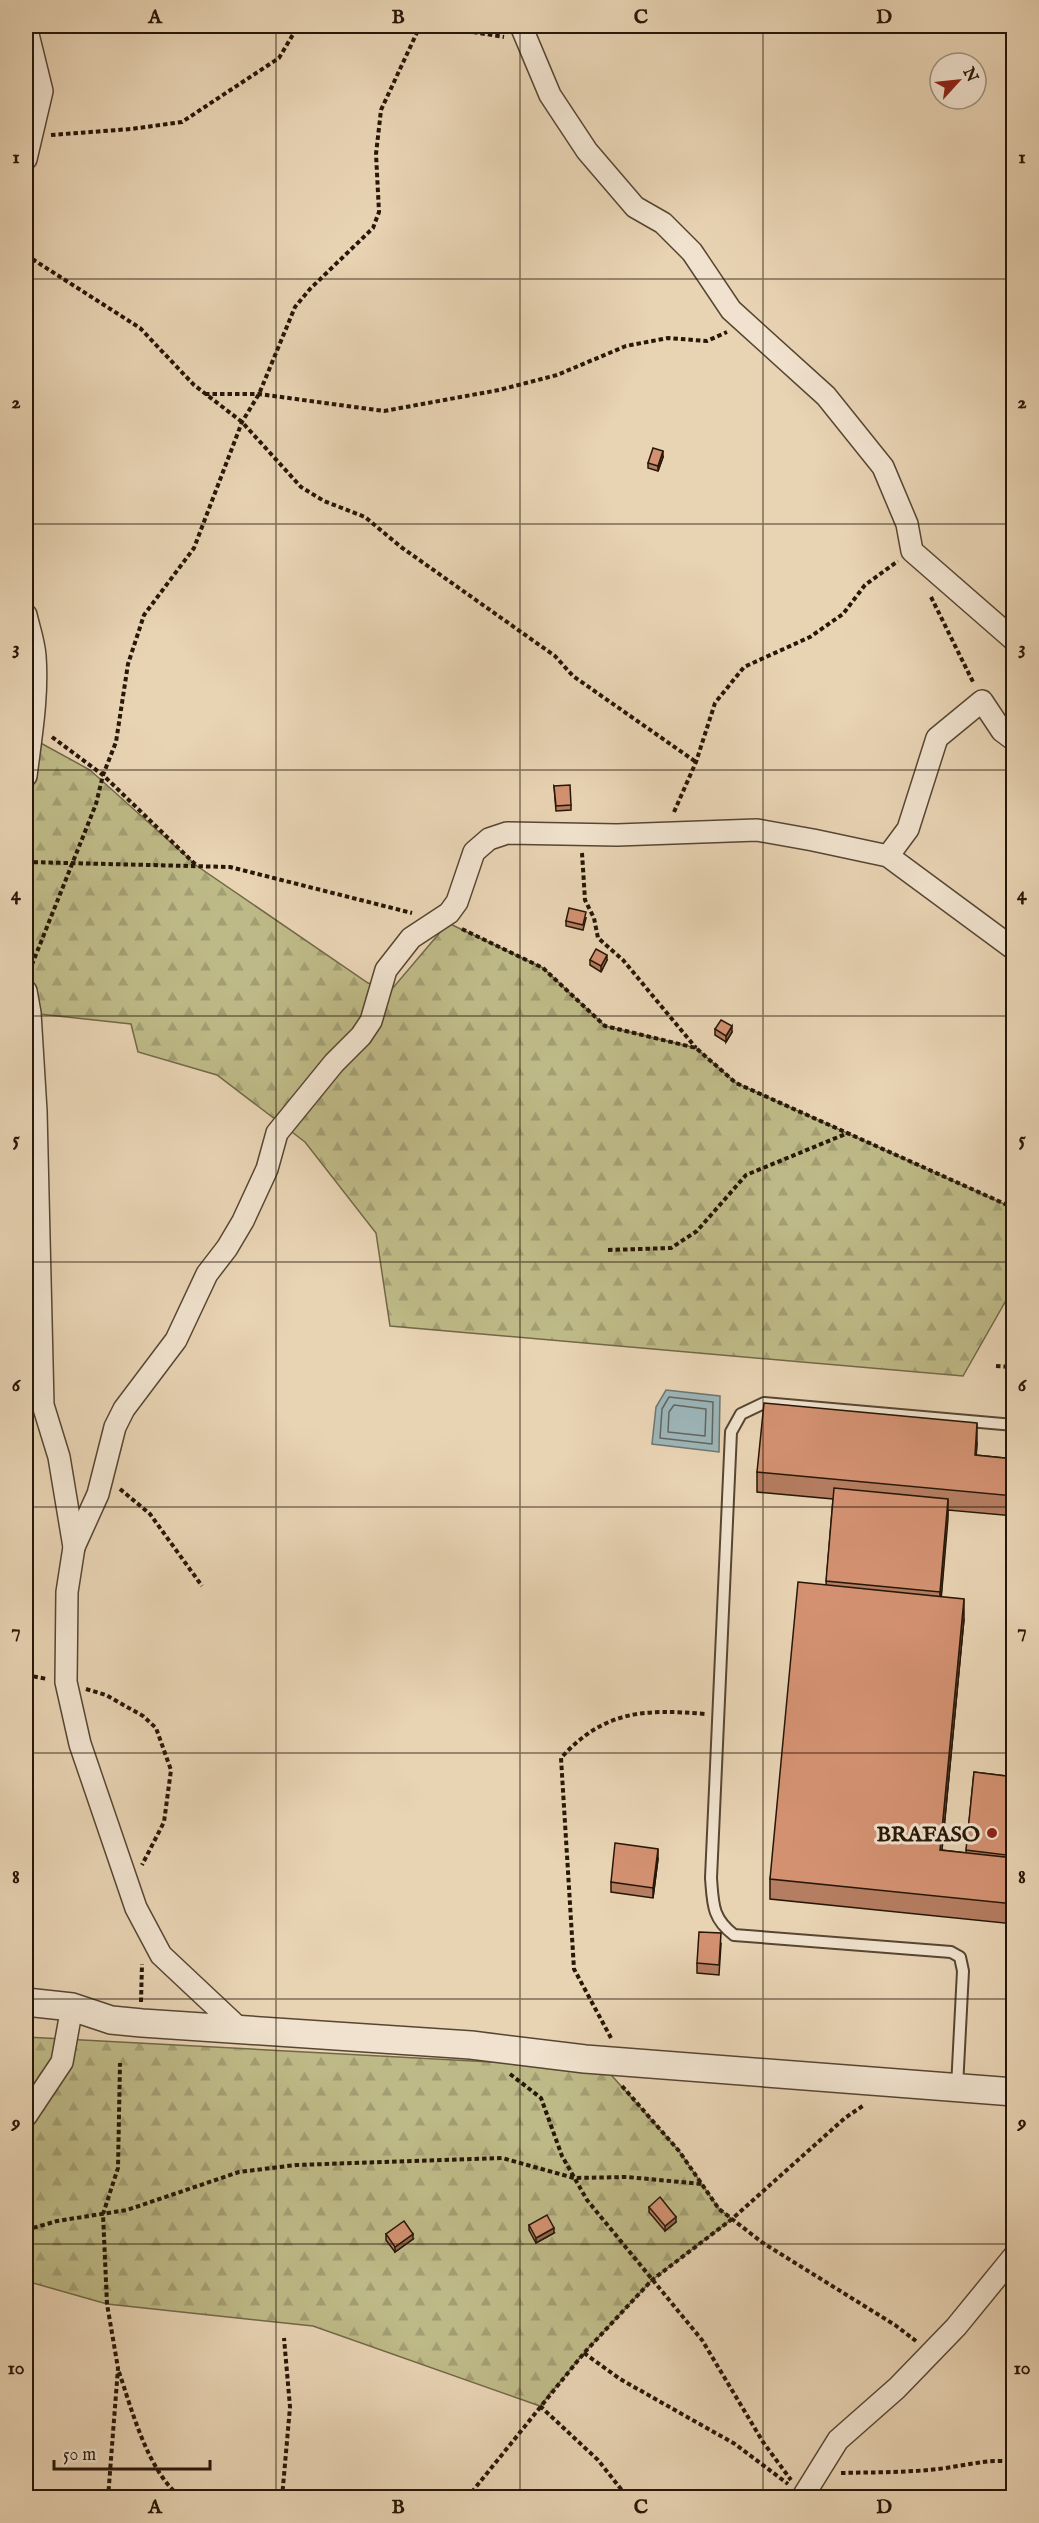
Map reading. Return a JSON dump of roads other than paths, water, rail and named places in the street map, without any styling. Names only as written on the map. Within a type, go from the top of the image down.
[{"type":"street","points":[[26,26],[42,91],[26,159]]},
{"type":"street","points":[[526,34],[550,95],[587,151],[634,207],[663,223],[692,252],[731,310],[747,322],[826,396],[883,467],[907,524],[912,551],[1014,640]]},
{"type":"street","points":[[26,615],[35,654],[34,724],[26,776]]},
{"type":"street","points":[[888,856],[908,829],[937,738],[982,701],[1002,731],[1014,740]]},
{"type":"street","points":[[74,1547],[88,1520],[104,1475],[106,1456],[124,1409],[176,1340],[207,1274],[227,1248],[243,1221],[267,1169],[277,1132],[334,1063],[361,1036],[371,1021],[386,970],[399,951],[411,939],[441,921],[457,902],[474,852],[489,839],[507,833],[664,835],[757,830],[888,856],[1014,950]]},
{"type":"street","points":[[26,991],[30,1013],[36,1111],[43,1405],[59,1457],[74,1547],[67,1592],[66,1682],[80,1744],[136,1908],[161,1955],[243,2032]]},
{"type":"street","points":[[26,1380],[43,1405]]},
{"type":"street","points":[[26,2002],[72,2007],[111,2020],[243,2032],[471,2045],[622,2073],[897,2082],[1014,2092]]},
{"type":"street","points":[[26,2116],[62,2062],[72,2007]]},
{"type":"street","points":[[803,2497],[838,2440],[897,2388],[956,2327],[1014,2256]]},
{"type":"lane","points":[[957,2088],[963,1971],[960,1957],[951,1952],[734,1935],[722,1926],[714,1911],[711,1878],[731,1432],[741,1414],[764,1403],[1014,1425]]},
{"type":"water","points":[[666,1390],[720,1396],[719,1452],[652,1444],[656,1407]]},
{"type":"place","name":"BRAFASO","points":[[992,1833]]}]
